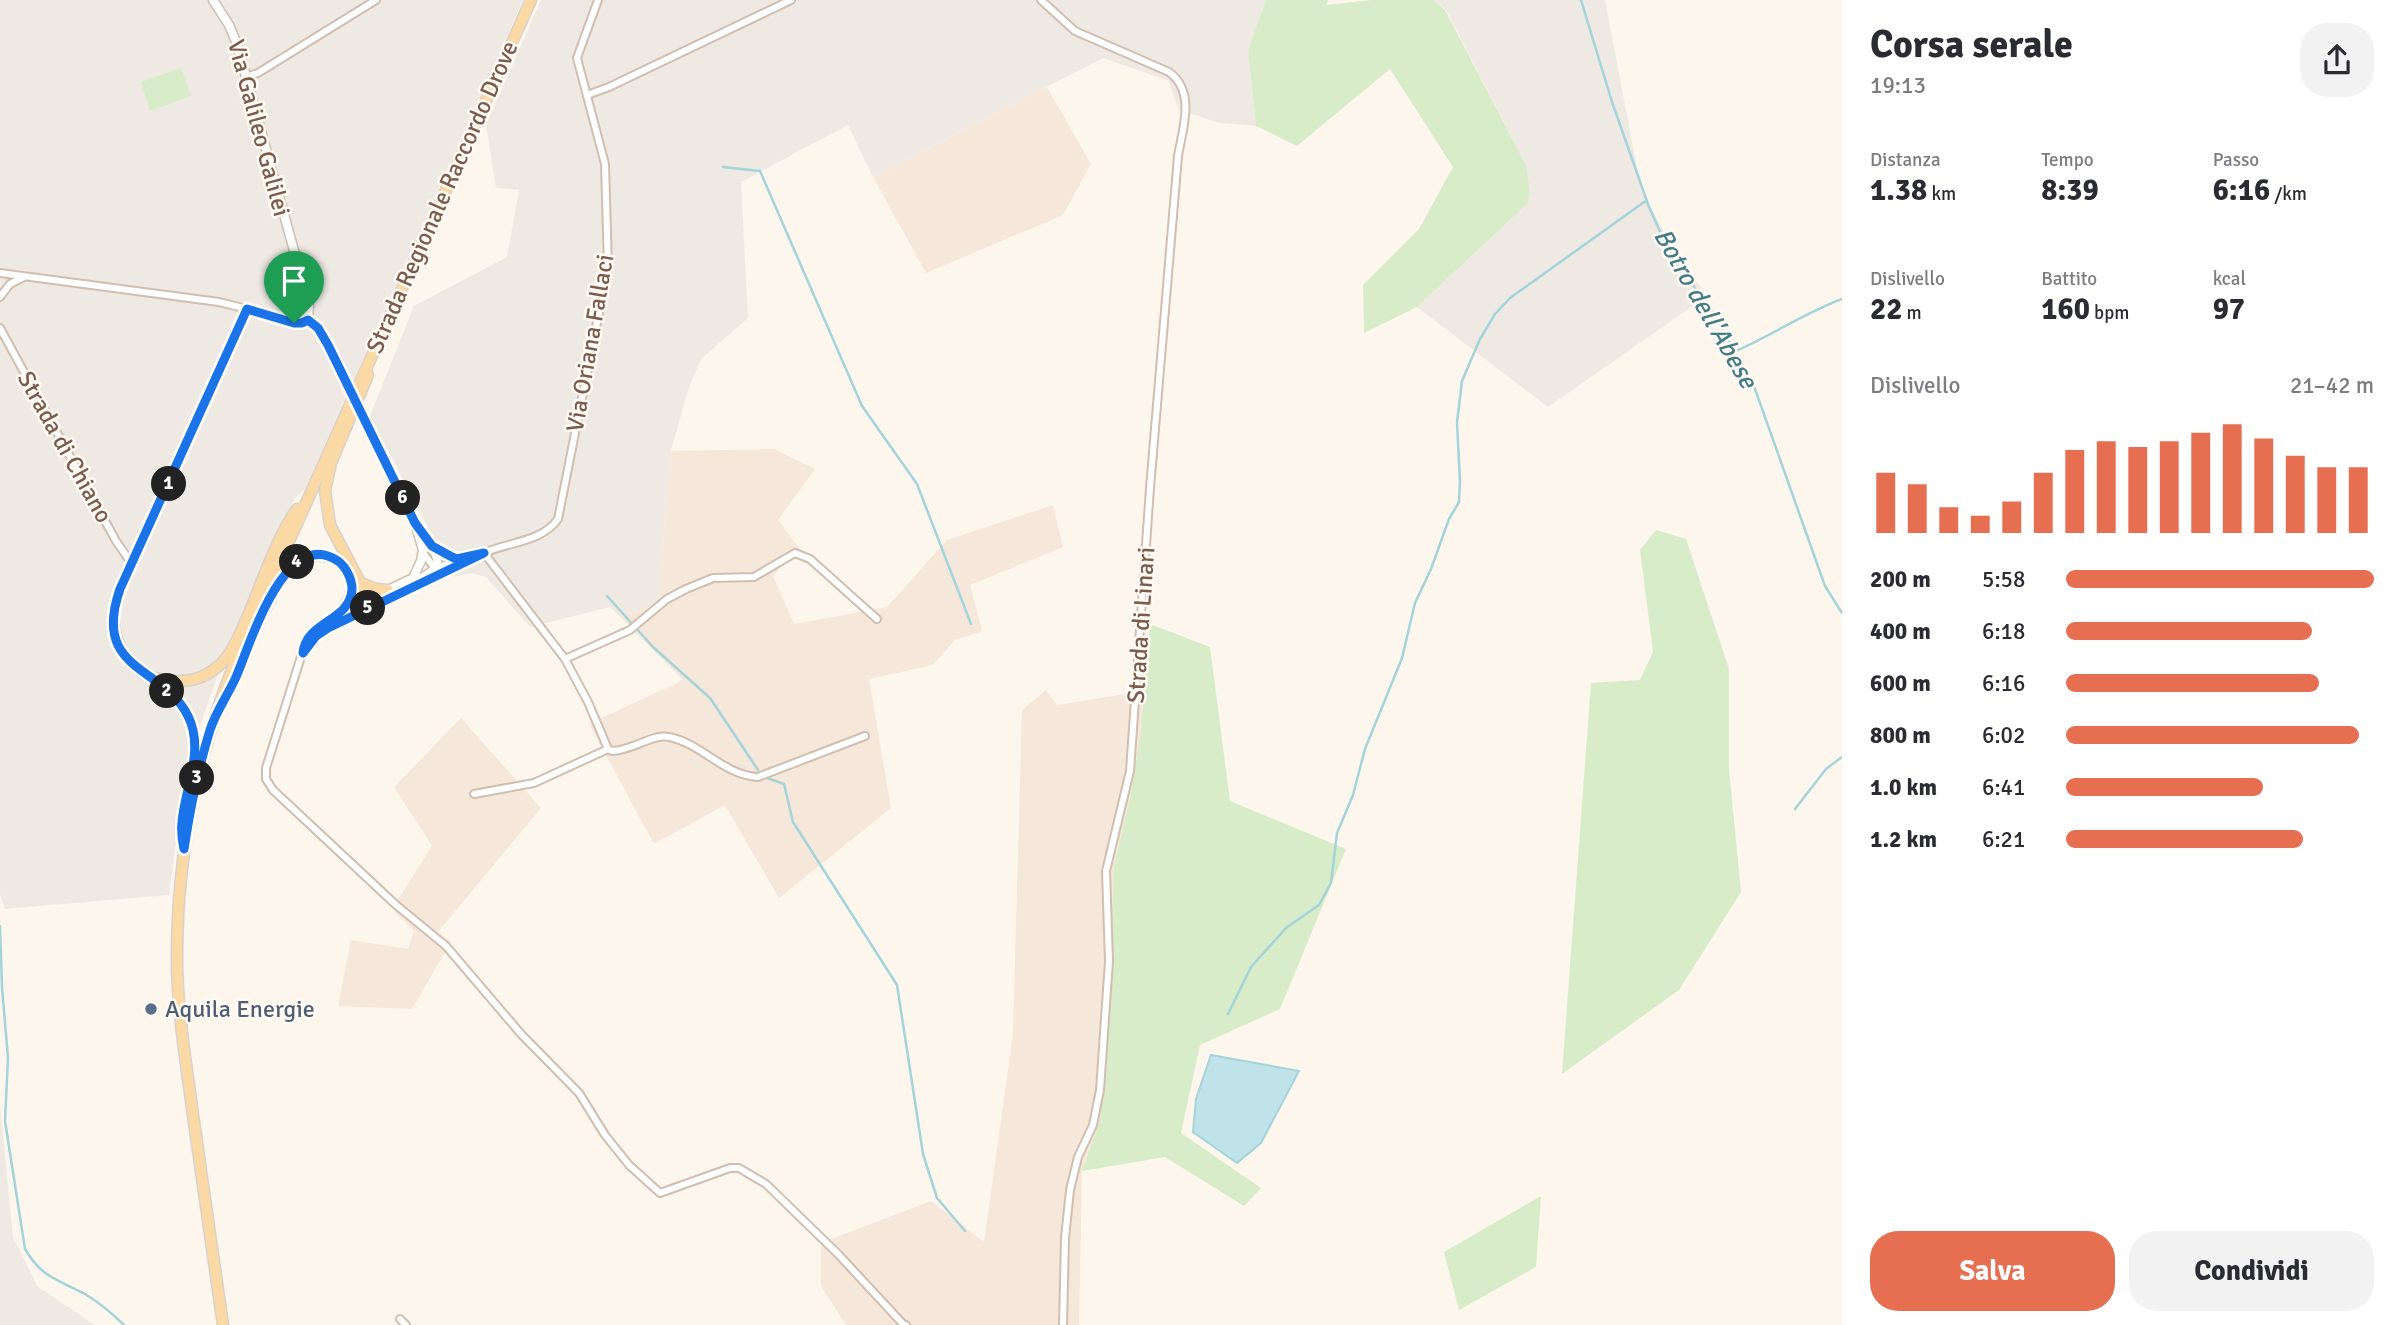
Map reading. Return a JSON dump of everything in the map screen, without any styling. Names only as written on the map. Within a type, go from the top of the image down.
[{"type":"main road","name":"Strada Regionale Raccordo Drove","points":[[223,1325],[178,1000],[178,917],[184,849],[195,786],[214,718],[235,662],[531,0]]},
{"type":"main road","points":[[340,614],[356,584],[330,525],[325,491],[331,463],[365,386],[370,357]]},
{"type":"main road","points":[[148,676],[168,681],[190,681],[211,672],[222,663],[236,641],[288,523],[308,496]]},
{"type":"main road","points":[[214,718],[230,692],[275,589],[288,569],[310,556],[329,557],[343,565],[365,592],[364,603]]},
{"type":"main road","points":[[356,584],[388,595]]},
{"type":"main road","points":[[333,625],[364,603],[388,595]]},
{"type":"main road","points":[[127,658],[181,704],[189,717],[194,734],[194,757],[181,826],[184,849]]},
{"type":"street","name":"Via Galileo Galilei","points":[[213,0],[235,38],[309,305],[308,320],[321,333],[415,523]]},
{"type":"street","points":[[245,77],[258,73],[376,0]]},
{"type":"street","name":"Via Oriana Fallaci","points":[[484,553],[542,534],[552,527],[561,507],[608,267],[606,164],[577,58],[597,0]]},
{"type":"street","points":[[587,95],[791,0]]},
{"type":"street","name":"Strada di Linari","points":[[1041,0],[1075,31],[1169,72],[1179,80],[1184,90],[1186,106],[1178,156],[1150,488],[1130,771],[1107,871],[1110,961],[1100,1090],[1093,1125],[1078,1157],[1070,1190],[1065,1238],[1063,1325]]},
{"type":"street","points":[[0,273],[219,302],[294,323],[308,320]]},
{"type":"street","points":[[0,298],[10,284],[25,276]]},
{"type":"street","points":[[127,658],[117,639],[114,615],[119,592],[247,309]]},
{"type":"street","name":"Strada di Chiano","points":[[0,328],[118,545],[132,564]]},
{"type":"street","points":[[303,653],[316,636],[333,625],[432,573],[437,559],[432,546],[415,523]]},
{"type":"street","points":[[415,523],[423,553],[436,567],[454,567]]},
{"type":"street","points":[[432,546],[457,559]]},
{"type":"street","points":[[413,578],[423,553]]},
{"type":"street","points":[[388,595],[436,567],[484,553]]},
{"type":"street","points":[[388,595],[484,553]]},
{"type":"street","points":[[484,553],[565,659],[588,702],[608,749]]},
{"type":"street","points":[[565,659],[631,630],[667,599],[686,589],[713,578],[754,577],[795,553],[810,559],[877,619]]},
{"type":"street","points":[[364,603],[323,623],[305,644],[266,768],[266,779],[273,790],[395,904],[446,946],[521,1034],[579,1093],[605,1135],[629,1165],[660,1193],[730,1168],[739,1168],[766,1184],[906,1325]]},
{"type":"street","points":[[474,794],[534,783],[608,749],[617,751],[642,745],[662,736],[680,740],[741,773],[758,777],[865,736]]},
{"type":"street","points":[[400,1319],[406,1325]]},
{"type":"shaded area","points":[[0,0],[523,0],[305,489],[294,499],[220,668],[198,732],[189,769],[180,811],[169,895],[5,909],[0,894]]},
{"type":"shaded area","points":[[541,0],[1266,0],[1248,50],[1256,126],[1219,123],[1178,109],[1169,81],[1103,58],[873,177],[848,125],[741,182],[748,318],[701,359],[688,390],[671,451],[658,602],[631,614],[610,607],[530,627],[486,577],[471,573],[454,577],[370,416],[414,306],[507,257],[519,190],[496,188],[486,125]]},
{"type":"shaded area","points":[[1434,0],[1605,0],[1641,189],[1672,247],[1707,296],[1548,407],[1417,307],[1527,204],[1526,165],[1446,10]]},
{"type":"shaded area","points":[[1047,87],[1091,164],[1063,215],[926,273],[873,177]]},
{"type":"shaded area","points":[[774,449],[815,469],[778,520],[799,548],[773,576],[794,624],[887,607],[947,540],[1053,505],[1063,547],[970,585],[982,631],[955,640],[933,665],[869,679],[891,808],[779,898],[725,805],[654,844],[589,724],[683,680],[610,607],[631,614],[658,602],[671,451]]},
{"type":"shaded area","points":[[1046,690],[1057,705],[1144,691],[1130,798],[1114,866],[1106,1072],[1100,1119],[1082,1171],[1079,1325],[846,1325],[821,1286],[821,1243],[931,1201],[984,1242],[1013,1034],[1022,710]]},
{"type":"shaded area","points":[[461,718],[541,808],[438,932],[451,942],[412,1009],[338,1006],[351,940],[408,949],[414,931],[392,909],[432,846],[394,787]]},
{"type":"shaded area","points":[[0,1105],[13,1237],[38,1287],[95,1325],[0,1325]]},
{"type":"green space","points":[[1266,0],[1328,0],[1326,5],[1371,0],[1434,0],[1445,10],[1526,165],[1530,194],[1527,204],[1417,307],[1364,333],[1363,285],[1419,229],[1453,167],[1390,69],[1297,146],[1256,126],[1248,50]]},
{"type":"green space","points":[[181,68],[191,96],[150,111],[141,82]]},
{"type":"green space","points":[[1656,530],[1686,539],[1729,669],[1729,769],[1741,892],[1679,990],[1562,1074],[1591,683],[1640,680],[1653,652],[1640,550]]},
{"type":"green space","points":[[1150,624],[1210,647],[1230,801],[1346,849],[1280,1009],[1200,1045],[1181,1133],[1261,1188],[1244,1206],[1165,1157],[1082,1171],[1100,1119],[1106,1072],[1114,866],[1130,798],[1140,737]]},
{"type":"green space","points":[[1541,1196],[1536,1267],[1459,1310],[1444,1252]]},
{"type":"water","points":[[1211,1055],[1299,1071],[1261,1143],[1237,1163],[1193,1132],[1196,1099]]},
{"type":"waterway","name":"Botro dell'Abese","points":[[1581,0],[1612,102],[1649,207],[1672,258],[1709,306],[1755,389],[1825,586],[1842,613]]},
{"type":"waterway","points":[[723,167],[760,171],[862,406],[917,484],[971,624]]},
{"type":"waterway","points":[[1228,1014],[1251,967],[1286,928],[1319,905],[1331,883],[1337,833],[1353,795],[1365,749],[1402,658],[1415,603],[1449,519],[1459,502],[1457,422],[1462,381],[1480,339],[1495,314],[1510,298],[1647,200]]},
{"type":"waterway","points":[[1736,351],[1842,299]]},
{"type":"waterway","points":[[607,596],[653,647],[710,698],[758,770]]},
{"type":"waterway","points":[[1795,809],[1826,769],[1842,757]]},
{"type":"waterway","points":[[764,777],[784,784],[793,822],[897,985],[923,1154],[937,1198],[965,1231]]},
{"type":"waterway","points":[[0,926],[8,1058],[5,1121],[25,1249],[44,1272],[90,1297],[124,1325]]},
{"type":"place","name":"Aquila Energie","points":[[151,1009]]},
{"type":"route","points":[[247,309],[294,323],[308,320],[318,328],[415,523],[432,546],[457,559],[484,553],[328,628],[316,636],[303,653],[313,632],[342,612],[352,586],[343,565],[329,557],[310,556],[288,569],[279,580],[230,692],[214,718],[195,786],[184,849],[182,819],[195,752],[191,723],[178,700],[132,665],[121,649],[115,632],[116,602],[247,309]]}]
